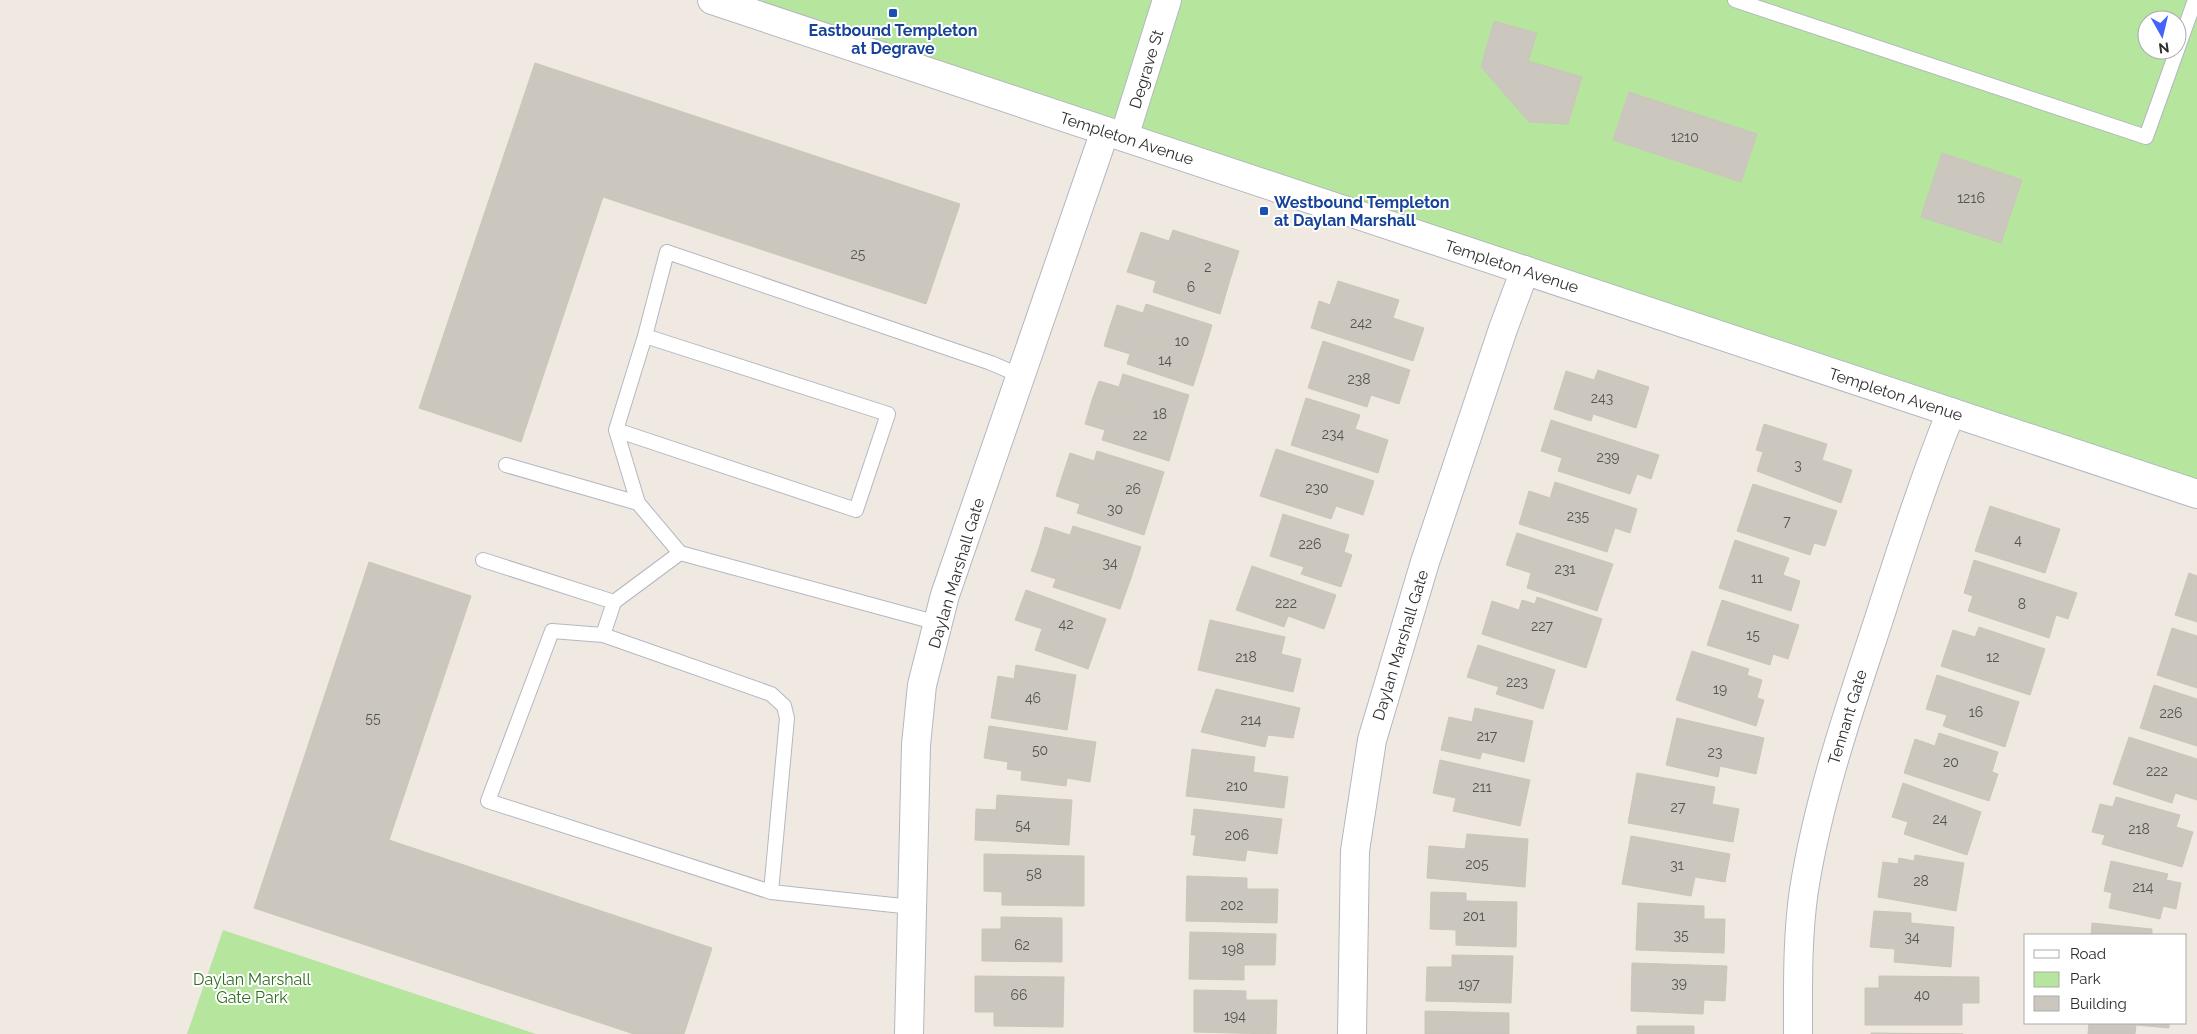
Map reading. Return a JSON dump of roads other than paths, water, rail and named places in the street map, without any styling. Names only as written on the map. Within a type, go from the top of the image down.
[{"type":"street","name":"Templeton Avenue","points":[[712,0],[2197,494]]},
{"type":"street","name":"Degrave St","points":[[1115,134],[1167,0]]},
{"type":"street","name":"Daylan Marshall Gate","points":[[909,1034],[916,745],[922,685],[945,595],[1021,376],[1115,134]]},
{"type":"street","name":"Daylan Marshall Gate","points":[[1352,1034],[1355,850],[1372,740],[1394,658],[1428,552],[1503,328],[1525,270]]},
{"type":"street","name":"Tennant Gate","points":[[1798,1034],[1804,892],[1815,828],[1848,711],[1928,471],[1951,412]]},
{"type":"lane","points":[[1735,0],[2146,137],[2195,0]]},
{"type":"lane","points":[[938,624],[680,552],[638,502],[616,430],[645,336],[667,252],[991,363],[1021,376]]},
{"type":"lane","points":[[616,430],[856,510],[888,414],[645,336]]},
{"type":"lane","points":[[506,465],[638,502]]},
{"type":"lane","points":[[603,635],[614,602],[680,552]]},
{"type":"lane","points":[[484,560],[614,602]]},
{"type":"lane","points":[[771,892],[787,718],[784,706],[771,694],[603,635],[552,632],[488,801],[771,892],[912,907]]},
{"type":"place","name":"Eastbound Templeton at Degrave","points":[[893,13]]},
{"type":"place","name":"Westbound Templeton at Daylan Marshall","points":[[1264,211]]},
{"type":"park label","name":"Daylan Marshall Gate Park","points":[[252,988]]}]
